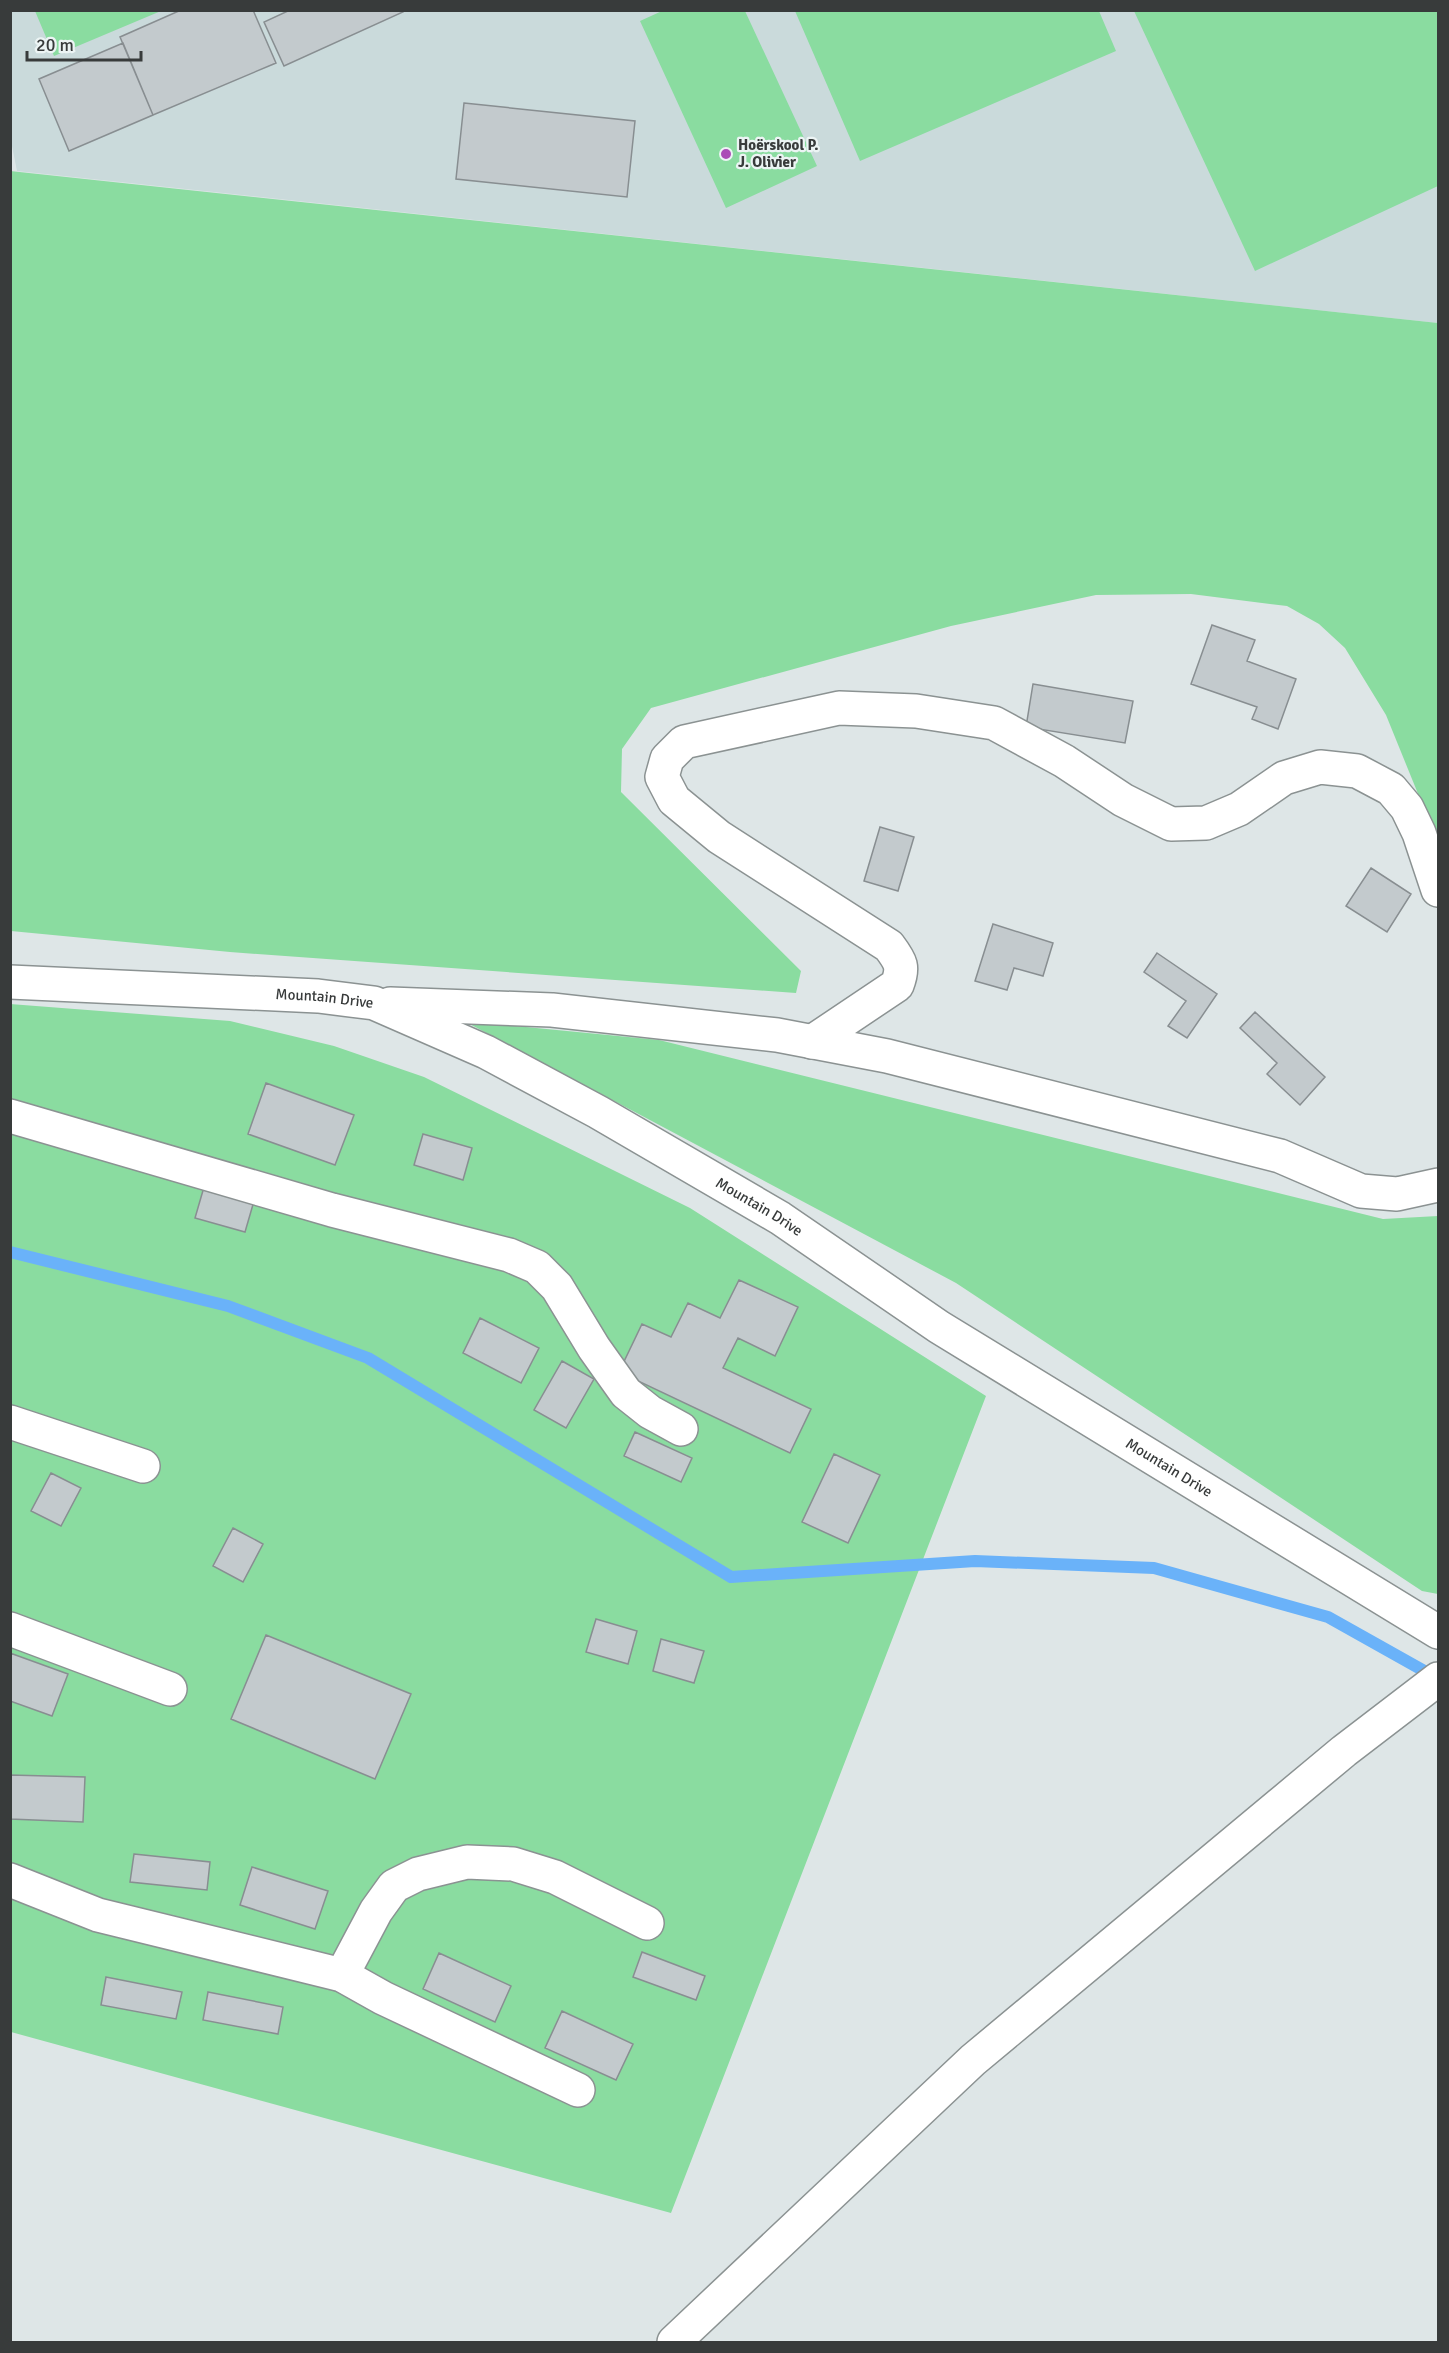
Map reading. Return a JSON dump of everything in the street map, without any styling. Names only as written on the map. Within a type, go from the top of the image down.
[{"type":"main road","points":[[812,1042],[897,985],[903,971],[898,958],[889,946],[719,837],[674,800],[662,777],[667,759],[684,742],[839,708],[916,711],[994,723],[1064,761],[1123,800],[1171,824],[1206,824],[1239,809],[1284,778],[1302,772],[1320,767],[1357,771],[1391,789],[1407,808],[1419,833],[1438,890]]},
{"type":"main road","name":"Mountain Drive","points":[[10,982],[307,995],[374,1004],[486,1052],[598,1112],[780,1218],[939,1327],[1438,1632]]},
{"type":"main road","points":[[374,1004],[552,1010],[777,1035],[887,1056],[1280,1156],[1361,1191],[1397,1194],[1438,1185]]},
{"type":"main road","points":[[10,1116],[332,1210],[509,1255],[537,1267],[557,1287],[594,1348],[627,1393],[650,1412],[681,1430]]},
{"type":"main road","points":[[10,1422],[143,1466]]},
{"type":"main road","points":[[10,1629],[170,1689]]},
{"type":"main road","points":[[674,2343],[973,2060],[1344,1751],[1438,1678]]},
{"type":"main road","points":[[342,1975],[375,1911],[394,1886],[418,1874],[467,1862],[513,1864],[555,1877],[647,1923]]},
{"type":"main road","points":[[10,1880],[98,1915],[342,1975],[382,1998],[578,2090]]},
{"type":"shaded area","name":"Hoërskool P. J. Olivier","points":[[10,11],[1438,11],[1438,323],[17,171],[10,136]]},
{"type":"green space","points":[[35,11],[161,11],[54,56]]},
{"type":"green space","points":[[662,11],[745,11],[817,166],[726,208],[640,21]]},
{"type":"green space","points":[[795,11],[1099,11],[1116,51],[860,161]]},
{"type":"green space","points":[[1134,11],[1438,11],[1438,186],[1255,271]]},
{"type":"green space","points":[[10,171],[1438,323],[1438,843],[1386,715],[1345,648],[1319,624],[1287,606],[1191,594],[1096,595],[951,626],[651,708],[622,749],[621,792],[801,971],[796,993],[230,952],[11,931]]},
{"type":"green space","points":[[10,1004],[230,1021],[334,1046],[424,1077],[690,1208],[986,1396],[671,2213],[11,2032]]},
{"type":"green space","points":[[464,1021],[659,1040],[1383,1219],[1438,1216],[1438,1594],[1422,1591],[956,1283]]},
{"type":"building","points":[[181,10],[253,10],[276,63],[153,115],[120,37]]},
{"type":"building","points":[[290,10],[402,10],[403,12],[284,66],[264,22]]},
{"type":"building","points":[[123,43],[153,115],[69,151],[39,79]]},
{"type":"building","points":[[464,103],[635,121],[627,197],[456,179]]},
{"type":"building","points":[[1212,625],[1255,640],[1247,661],[1296,679],[1278,729],[1252,719],[1257,707],[1191,684]]},
{"type":"building","points":[[1033,684],[1133,701],[1125,743],[1026,727]]},
{"type":"building","points":[[880,827],[914,837],[898,891],[864,881]]},
{"type":"building","points":[[1371,868],[1411,894],[1387,932],[1346,906]]},
{"type":"building","points":[[993,924],[1053,943],[1043,976],[1014,968],[1007,990],[975,981]]},
{"type":"building","points":[[1157,953],[1217,994],[1187,1038],[1168,1026],[1186,1001],[1144,972]]},
{"type":"building","points":[[1255,1012],[1325,1077],[1300,1105],[1267,1074],[1277,1063],[1240,1028]]},
{"type":"building","points":[[266,1083],[354,1115],[335,1165],[248,1134]]},
{"type":"building","points":[[423,1134],[472,1148],[463,1180],[414,1165]]},
{"type":"building","points":[[204,1187],[254,1201],[245,1232],[195,1218]]},
{"type":"building","points":[[739,1280],[798,1307],[775,1356],[738,1338],[723,1368],[811,1409],[790,1453],[619,1372],[642,1324],[671,1337],[688,1303],[720,1318]]},
{"type":"building","points":[[480,1318],[539,1348],[521,1383],[463,1353]]},
{"type":"building","points":[[562,1361],[594,1379],[566,1428],[534,1410]]},
{"type":"building","points":[[635,1432],[692,1458],[681,1482],[624,1456]]},
{"type":"building","points":[[834,1454],[880,1475],[848,1543],[802,1522]]},
{"type":"building","points":[[51,1473],[81,1488],[61,1526],[31,1511]]},
{"type":"building","points":[[233,1528],[263,1544],[243,1582],[213,1566]]},
{"type":"building","points":[[596,1619],[637,1631],[628,1664],[586,1652]]},
{"type":"building","points":[[266,1635],[411,1694],[375,1779],[231,1719]]},
{"type":"building","points":[[661,1639],[704,1651],[694,1683],[653,1671]]},
{"type":"building","points":[[10,1653],[68,1674],[52,1716],[10,1701]]},
{"type":"building","points":[[10,1775],[85,1777],[83,1822],[10,1819]]},
{"type":"building","points":[[134,1854],[210,1862],[207,1890],[130,1882]]},
{"type":"building","points":[[252,1867],[328,1891],[315,1929],[240,1905]]},
{"type":"building","points":[[642,1952],[705,1976],[696,2000],[633,1977]]},
{"type":"building","points":[[439,1953],[511,1986],[495,2022],[423,1989]]},
{"type":"building","points":[[106,1977],[182,1992],[176,2019],[101,2005]]},
{"type":"building","points":[[208,1992],[283,2007],[278,2034],[203,2020]]},
{"type":"building","points":[[562,2011],[633,2044],[616,2080],[545,2048]]},
{"type":"waterway","points":[[10,1252],[228,1306],[368,1358],[731,1577],[975,1561],[1154,1568],[1328,1617],[1435,1677]]},
{"type":"place","name":"Hoërskool P. J. Olivier","points":[[726,154]]}]
